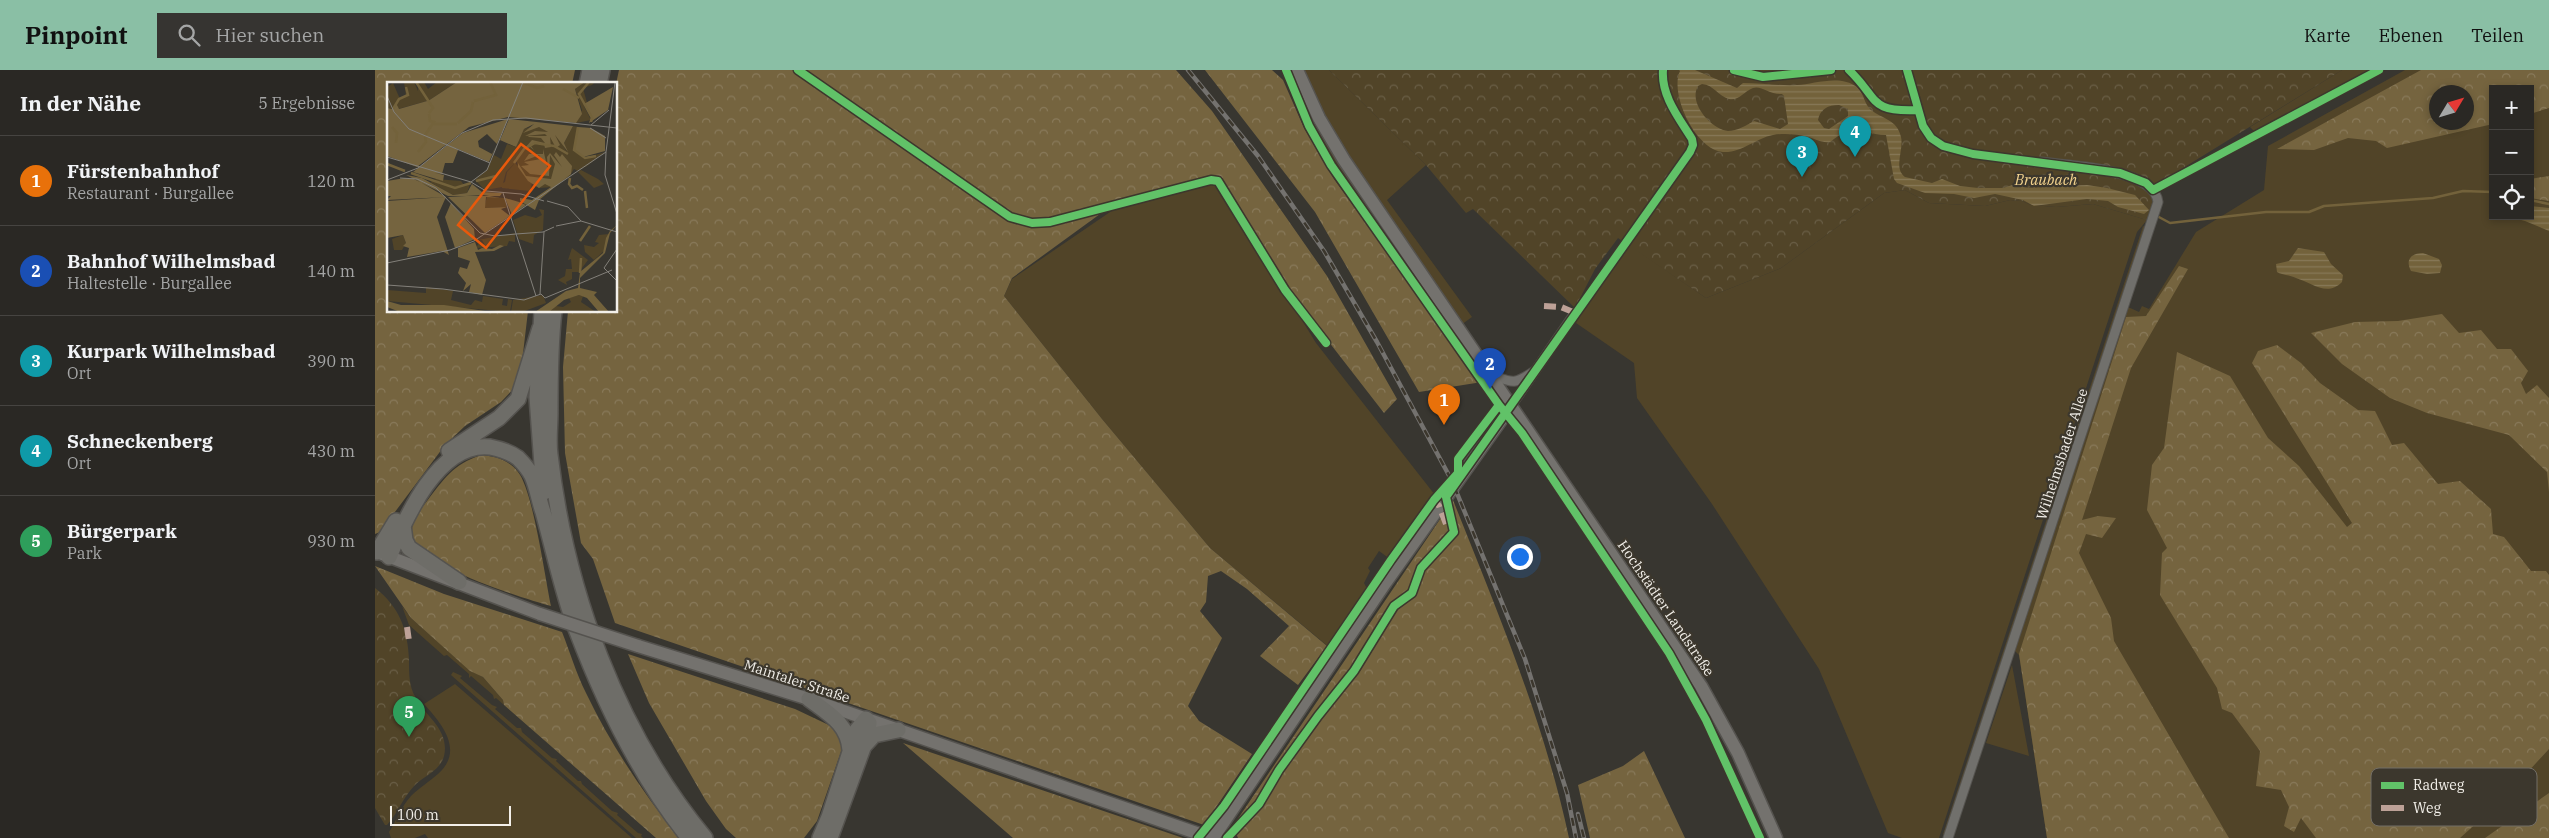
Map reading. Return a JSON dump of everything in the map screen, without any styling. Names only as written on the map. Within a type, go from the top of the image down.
[{"type":"highway","points":[[542,312],[537,397],[541,473],[550,538]]},
{"type":"highway","points":[[554,312],[550,453],[570,560],[584,609],[612,684],[635,733],[673,794],[705,838]]},
{"type":"highway","points":[[399,523],[431,470],[448,451],[499,418],[518,399],[540,328]]},
{"type":"highway","points":[[379,551],[419,494],[446,463],[464,451],[487,447],[508,452],[525,466],[532,476],[569,611],[613,716],[642,769],[689,838]]},
{"type":"highway","points":[[399,523],[409,548],[459,582]]},
{"type":"highway","points":[[809,700],[837,720],[844,728],[854,751]]},
{"type":"highway","points":[[830,838],[860,723],[866,719]]},
{"type":"highway","points":[[820,838],[854,751],[874,735],[898,730]]},
{"type":"highway","points":[[673,794],[714,838]]},
{"type":"main road","name":"Hochstädter Landstraße","points":[[1297,70],[1330,138],[1718,713],[1776,838]]},
{"type":"main road","points":[[1212,838],[1381,590],[1511,406]]},
{"type":"main road","name":"Maintaler Straße","points":[[379,551],[540,614],[866,719],[1212,838]]},
{"type":"street","name":"Wilhelmsbader Allee","points":[[1948,838],[2154,214],[2157,195],[2146,183],[2119,173],[2041,162]]},
{"type":"street","points":[[1511,406],[1538,370],[1575,313]]},
{"type":"street","points":[[1489,374],[1518,382],[1538,370]]},
{"type":"green space","points":[[375,70],[575,70],[572,82],[387,82],[387,312],[528,312],[522,362],[517,385],[501,402],[465,426],[445,445],[380,532],[375,534]]},
{"type":"green space","points":[[619,70],[1176,70],[1212,111],[1327,276],[1397,399],[1384,413],[1287,288],[1222,181],[1217,178],[1111,206],[1012,278],[1004,296],[1102,419],[1210,548],[1327,646],[1298,685],[1260,656],[1289,626],[1247,589],[1221,571],[1208,576],[1206,602],[1200,611],[1222,638],[1188,706],[1199,721],[1252,754],[1204,825],[615,623],[593,559],[581,543],[565,453],[563,367],[568,312],[617,312],[616,82]]},
{"type":"green space","points":[[1205,70],[1272,70],[1283,80],[1304,128],[1334,179],[1482,382],[1419,392],[1315,212]]},
{"type":"green space","points":[[1288,70],[1291,70],[1455,328],[1452,330],[1333,164],[1311,125]]},
{"type":"green space","points":[[1301,70],[1329,70],[1426,165],[1387,200],[1472,317],[1461,325],[1332,136]]},
{"type":"green space","points":[[1329,70],[2342,70],[2149,189],[2153,201],[2147,220],[2093,204],[2056,207],[2031,205],[2022,201],[2010,200],[1985,206],[1929,203],[1905,190],[1884,193],[1781,268],[1706,298],[1618,238],[1595,269],[1575,308],[1473,209],[1466,213],[1426,165]]},
{"type":"green space","points":[[2342,70],[2376,70],[2257,134],[2250,127]]},
{"type":"green space","points":[[2405,70],[2549,70],[2549,838],[2047,838],[2019,655],[2014,650],[2124,313],[2128,307],[2139,312],[2142,306],[2149,309],[2196,232],[2264,190],[2268,146]]},
{"type":"green space","points":[[2421,70],[2549,70],[2549,108],[2534,113],[2534,85],[2489,85],[2489,125],[2474,128],[2474,85],[2429,85],[2429,130],[2466,130],[2387,148],[2376,141],[2348,138],[2314,150],[2277,149]]},
{"type":"green space","points":[[2549,176],[2549,201],[2534,199],[2534,178]]},
{"type":"green space","points":[[1213,182],[1219,185],[1316,343],[1435,495],[1390,559],[1379,551],[1368,568],[1370,571],[1364,583],[1368,591],[1330,648],[1210,548],[1102,419],[1004,296],[1012,279],[1113,210]]},
{"type":"green space","points":[[1905,190],[1929,203],[1985,206],[2010,200],[2022,201],[2031,205],[2056,207],[2093,204],[2147,220],[2137,232],[1939,838],[1902,838],[1888,833],[1819,669],[1712,504],[1637,398],[1634,363],[1576,323],[1579,313],[1628,244],[1706,298],[1781,268],[1884,193]]},
{"type":"green space","points":[[2143,226],[2146,227],[1947,835],[1943,834]]},
{"type":"green space","points":[[2179,266],[2188,269],[2131,368],[2082,520],[2098,516],[2116,518],[2102,538],[2086,534],[2079,553],[2111,618],[2114,641],[2229,838],[2047,838],[2019,654],[2126,317],[2146,316]]},
{"type":"green space","points":[[2442,314],[2459,333],[2481,330],[2497,349],[2511,349],[2528,371],[2521,383],[2526,394],[2537,385],[2549,398],[2549,492],[2547,472],[2509,435],[2427,413],[2390,398],[2342,364],[2311,333],[2355,322],[2398,321]]},
{"type":"green space","points":[[2277,345],[2301,363],[2320,383],[2358,410],[2375,411],[2392,445],[2404,443],[2438,484],[2460,481],[2491,509],[2493,534],[2504,537],[2531,571],[2546,571],[2549,575],[2549,749],[2531,768],[2371,768],[2371,826],[2473,826],[2460,838],[2316,838],[2301,818],[2294,832],[2284,826],[2289,807],[2281,790],[2256,786],[2260,751],[2232,713],[2222,709],[2217,688],[2160,595],[2162,553],[2167,548],[2147,510],[2152,465],[2164,448],[2177,352],[2230,376],[2268,438],[2299,466],[2347,527],[2352,523],[2252,363],[2258,351]]},
{"type":"green space","points":[[481,455],[491,456],[506,462],[518,472],[523,482],[529,497],[538,535],[551,606],[497,589],[453,570],[434,560],[420,549],[413,538],[412,527],[415,518],[439,486],[456,468]]},
{"type":"green space","points":[[1453,500],[1533,709],[1559,794],[1569,838],[1238,838],[1233,826]]},
{"type":"green space","points":[[375,566],[444,594],[562,632],[582,685],[606,731],[640,786],[679,838],[656,838],[504,705],[503,700],[483,677],[470,671],[411,618]]},
{"type":"green space","points":[[375,588],[390,603],[401,620],[407,639],[413,693],[436,724],[444,739],[445,747],[442,761],[411,790],[387,825],[385,825],[375,808]]},
{"type":"green space","points":[[402,606],[411,618],[470,670],[483,677],[503,700],[504,705],[496,698],[494,699],[493,695],[471,676],[469,678],[469,674],[447,655],[444,656],[409,625]]},
{"type":"green space","points":[[628,654],[795,709],[833,727],[844,743],[817,821],[804,838],[736,838],[726,829],[706,801],[649,703]]},
{"type":"green space","points":[[2012,665],[2029,756],[1986,743]]},
{"type":"green space","points":[[453,672],[462,676],[460,678],[492,705],[497,707],[495,709],[517,728],[521,728],[522,732],[552,758],[557,759],[556,761],[578,781],[581,781],[612,811],[618,813],[617,815],[638,833],[642,834],[643,838],[636,838],[451,675]]},
{"type":"green space","points":[[455,684],[632,838],[428,838],[425,834],[415,838],[391,838],[389,832],[408,800],[438,774],[446,765],[450,756],[450,746],[443,728],[424,704]]},
{"type":"green space","points":[[903,743],[1183,838],[1013,838]]},
{"type":"green space","points":[[1644,751],[1685,838],[1590,838],[1578,785],[1623,766]]},
{"type":"green space","points":[[2549,793],[2549,838],[2485,838],[2502,826],[2537,826],[2537,801]]},
{"type":"shaded area","points":[[1695,70],[1737,88],[1743,83],[1797,85],[1835,80],[1850,83],[1859,89],[1871,110],[1893,123],[1899,131],[1902,142],[1899,164],[1905,177],[1932,183],[1942,179],[1960,186],[1978,188],[2003,188],[2016,184],[2028,188],[2087,185],[2135,195],[2149,210],[2144,214],[2118,207],[2108,201],[2087,199],[2034,206],[2023,200],[1995,194],[1974,198],[1954,194],[1925,193],[1897,183],[1894,179],[1886,135],[1857,131],[1845,132],[1830,142],[1795,135],[1773,135],[1743,148],[1723,152],[1713,149],[1703,142],[1687,119],[1678,93],[1680,71]],"holes":[[[1702,84],[1710,86],[1729,99],[1736,99],[1756,87],[1782,94],[1784,96],[1788,124],[1780,129],[1754,121],[1735,130],[1721,129],[1708,120],[1696,100],[1698,86]],[[1839,105],[1848,109],[1848,116],[1829,129],[1824,128],[1818,120],[1821,113],[1828,107]]]},
{"type":"shaded area","points":[[2534,206],[2549,208],[2549,231],[2521,220],[2534,220]]},
{"type":"shaded area","points":[[2298,248],[2324,252],[2331,264],[2343,275],[2342,282],[2325,289],[2277,272],[2276,264],[2289,261]]},
{"type":"shaded area","points":[[2423,253],[2439,259],[2442,265],[2440,273],[2427,274],[2411,271],[2409,267],[2410,258],[2415,254]]},
{"type":"waterway","name":"Braubach","points":[[2157,216],[2170,223],[2266,212],[2309,212],[2324,206],[2433,198],[2463,191],[2489,192]]},
{"type":"waterway","name":"Braubach","points":[[2534,201],[2549,204]]},
{"type":"railway","points":[[1188,70],[1258,156],[1324,251],[1377,342],[1452,481],[1525,659],[1567,793],[1576,838]]},
{"type":"railway","points":[[1578,814],[1584,838]]},
{"type":"marked path","points":[[1544,306],[1561,307],[1575,313],[1578,309]]},
{"type":"marked path","points":[[1436,498],[1434,500],[1439,506],[1446,524]]},
{"type":"marked path","points":[[407,627],[409,641]]},
{"type":"cycle path","points":[[798,70],[1010,217],[1032,223],[1050,222],[1211,180],[1218,181],[1285,290],[1326,343]]},
{"type":"cycle path","points":[[1286,70],[1309,126],[1331,165],[1499,405],[1522,433],[1669,653],[1706,720],[1760,838]]},
{"type":"cycle path","points":[[1227,838],[1259,804],[1279,770],[1318,716],[1354,671],[1394,606],[1412,593],[1421,568],[1454,532],[1446,497],[1690,152],[1693,145],[1692,139],[1668,98],[1663,80],[1663,70]]},
{"type":"cycle path","points":[[1734,70],[1763,77],[1831,70]]},
{"type":"cycle path","points":[[1849,70],[1876,102],[1882,106],[1890,109],[1918,110]]},
{"type":"cycle path","points":[[1907,70],[1923,126],[1931,138],[1943,146],[1973,154],[2120,173],[2146,183],[2153,190],[2379,70]]},
{"type":"cycle path","points":[[1198,838],[1224,806],[1391,560],[1434,500],[1458,473],[1458,459],[1499,405]]},
{"type":"place","name":"Schneckenberg","points":[[1855,157]]},
{"type":"place","name":"Kurpark Wilhelmsbad","points":[[1802,177]]},
{"type":"place","name":"Bahnhof Wilhelmsbad","points":[[1490,389]]},
{"type":"place","name":"Fürstenbahnhof","points":[[1444,425]]},
{"type":"place","name":"Bürgerpark","points":[[409,737]]}]
